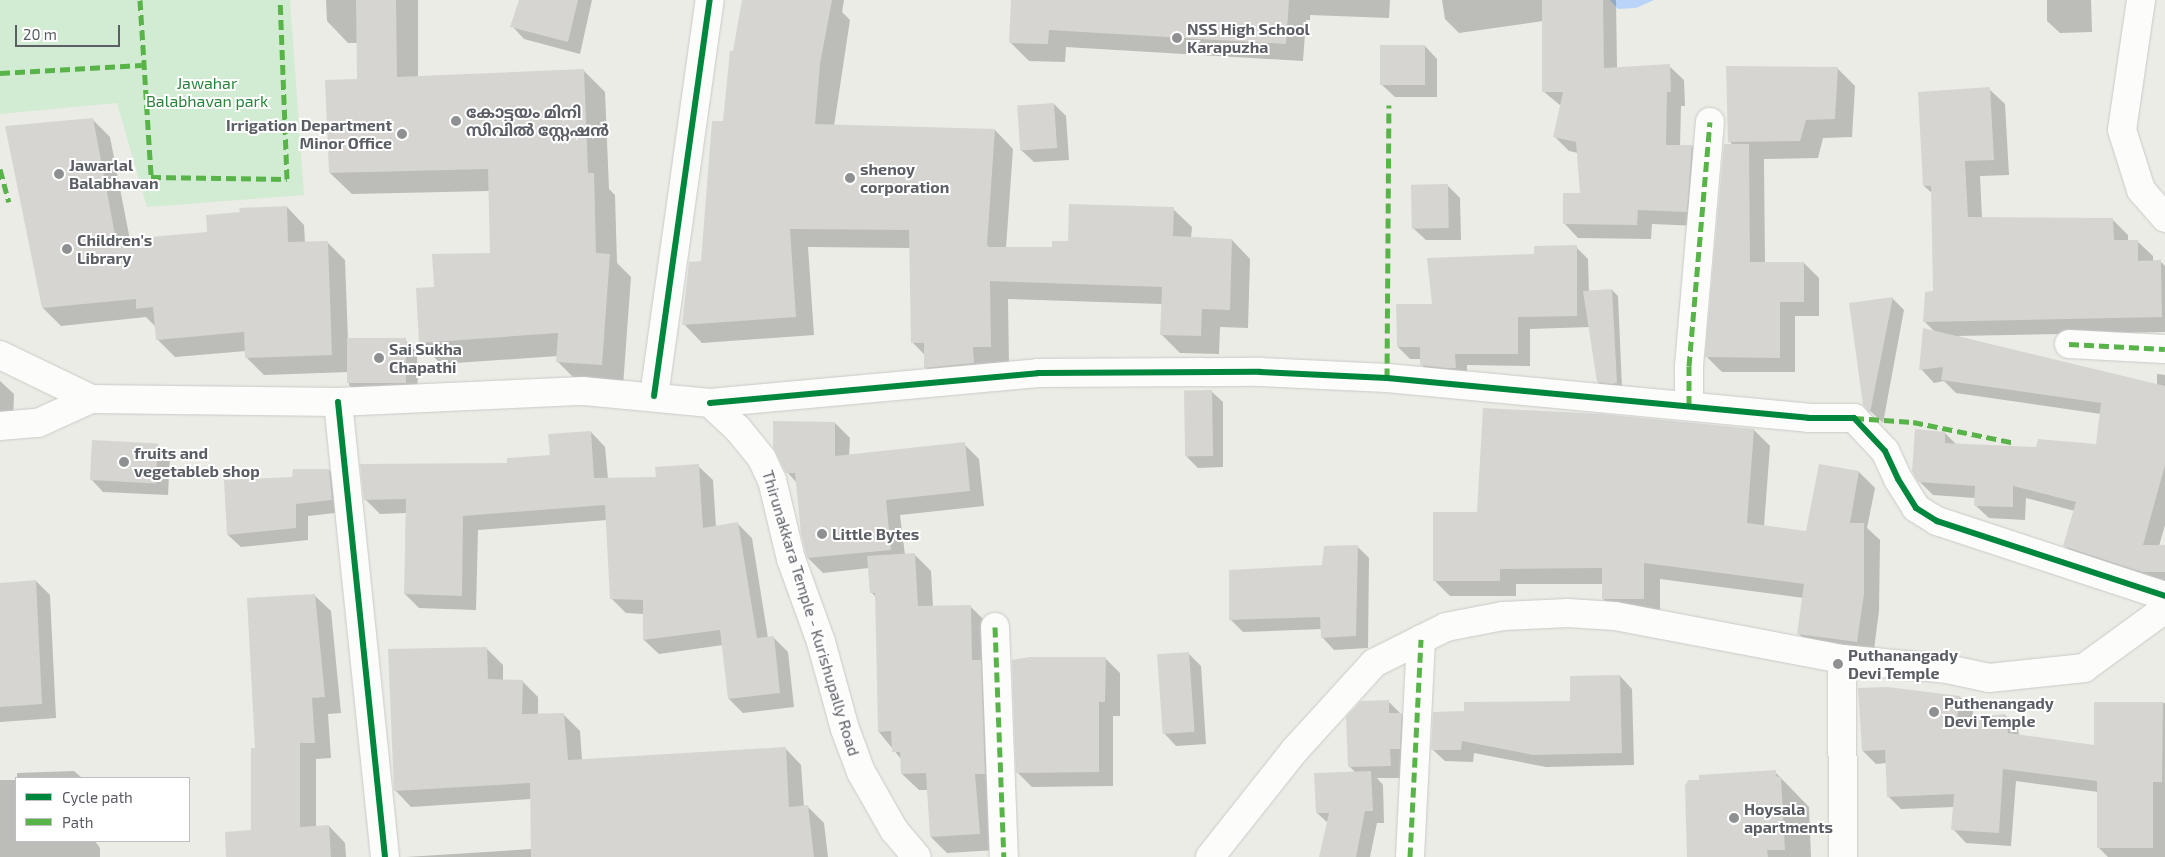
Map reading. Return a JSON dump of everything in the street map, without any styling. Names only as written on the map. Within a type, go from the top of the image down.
[{"type":"street","points":[[654,396],[710,0]]},
{"type":"street","points":[[2141,0],[2122,130],[2141,190],[2165,218]]},
{"type":"street","points":[[1689,405],[1689,366],[1710,122]]},
{"type":"street","points":[[2069,344],[2165,349]]},
{"type":"street","points":[[0,355],[91,399]]},
{"type":"street","points":[[0,426],[38,423],[91,399],[338,402],[583,391],[654,396],[710,403],[1038,373],[1260,372],[1387,378],[1689,405],[1808,418],[1854,418],[1885,451],[1898,479],[1916,508],[1937,521],[2165,596]]},
{"type":"street","points":[[338,402],[385,857]]},
{"type":"street","name":"Thirunakkara Temple - Kurishupally Road","points":[[710,403],[738,429],[762,459],[772,480],[791,559],[821,642],[845,729],[861,772],[894,830],[918,857]]},
{"type":"street","points":[[1210,857],[1343,693],[1374,663],[1446,627],[1503,616],[1568,613],[1616,616],[1842,659],[1947,669],[1989,678],[2084,668],[2165,609]]},
{"type":"street","points":[[995,627],[1004,857]]},
{"type":"street","points":[[1410,857],[1421,638]]},
{"type":"street","points":[[1842,659],[1843,857]]},
{"type":"green space","name":"Jawahar Balabhavan park","points":[[0,0],[290,0],[304,195],[147,207],[117,103],[0,114]]},
{"type":"water","points":[[1610,0],[1654,0],[1636,8],[1618,9]]},
{"type":"building","points":[[356,0],[396,0],[397,77],[584,69],[588,173],[594,173],[596,253],[610,254],[602,365],[556,362],[558,333],[419,343],[416,288],[434,287],[432,254],[490,253],[488,169],[329,173],[325,80],[357,79]]},
{"type":"building","points":[[519,0],[578,0],[568,42],[510,27]]},
{"type":"building","points":[[742,0],[832,0],[820,64],[815,124],[995,129],[987,245],[989,247],[1052,247],[1052,241],[1068,241],[1069,204],[1174,207],[1173,236],[1232,239],[1230,310],[1202,309],[1201,336],[1160,335],[1162,287],[990,281],[991,347],[973,347],[974,363],[924,368],[924,343],[911,343],[909,230],[790,229],[796,317],[682,325],[689,262],[701,261],[712,121],[723,121],[730,51],[733,51]]},
{"type":"building","points":[[1011,0],[1289,0],[1286,44],[1049,30],[1048,44],[1009,43]]},
{"type":"building","points":[[1542,0],[1603,0],[1604,68],[1670,64],[1671,92],[1667,92],[1666,145],[1692,145],[1687,212],[1638,210],[1637,225],[1563,224],[1563,193],[1580,193],[1576,142],[1553,137],[1563,92],[1542,92]]},
{"type":"building","points":[[1380,45],[1425,45],[1425,85],[1380,85]]},
{"type":"building","points":[[1726,66],[1838,67],[1835,119],[1806,120],[1800,141],[1728,142]]},
{"type":"building","points":[[1990,87],[1994,160],[1965,161],[1968,217],[2113,218],[2114,240],[2138,240],[2138,261],[2161,260],[2162,317],[1923,322],[1925,292],[1933,291],[1931,186],[1923,186],[1918,92]]},
{"type":"building","points":[[1054,103],[1057,148],[1020,150],[1017,106]]},
{"type":"building","points":[[93,118],[116,240],[207,232],[206,215],[240,212],[239,208],[287,206],[288,242],[328,241],[332,355],[245,358],[244,332],[156,340],[153,307],[136,309],[136,299],[42,308],[5,126]]},
{"type":"building","points":[[1724,144],[1749,144],[1750,262],[1804,262],[1804,302],[1780,302],[1780,358],[1705,357]]},
{"type":"building","points":[[1448,184],[1449,228],[1412,229],[1411,185]]},
{"type":"building","points":[[1577,245],[1577,316],[1518,317],[1518,354],[1455,354],[1456,368],[1446,368],[1420,365],[1420,347],[1397,347],[1396,304],[1432,304],[1427,258],[1534,254],[1534,246]]},
{"type":"building","points":[[1612,289],[1617,383],[1611,384],[1597,382],[1583,291]]},
{"type":"building","points":[[1893,297],[1870,413],[1863,405],[1849,303]]},
{"type":"building","points":[[1923,328],[2165,386],[2165,465],[2143,545],[2165,545],[2165,572],[2142,572],[2063,546],[2076,502],[2013,486],[2013,507],[1974,506],[1975,486],[1918,482],[1912,471],[1915,429],[1945,432],[1945,443],[2036,447],[2038,439],[2096,444],[2101,403],[1941,380],[1943,367],[1919,370]]},
{"type":"building","points":[[347,338],[406,338],[406,383],[347,383]]},
{"type":"building","points":[[1184,390],[1212,390],[1213,456],[1185,456]]},
{"type":"building","points":[[1483,408],[1602,414],[1754,429],[1747,523],[1806,531],[1819,464],[1859,471],[1850,523],[1864,523],[1864,594],[1857,642],[1797,634],[1804,584],[1644,563],[1644,599],[1602,599],[1602,568],[1500,569],[1500,581],[1433,581],[1433,512],[1477,512]]},
{"type":"building","points":[[773,421],[835,422],[835,456],[965,442],[970,491],[886,500],[891,550],[807,558],[801,533],[795,473],[786,473],[773,447]]},
{"type":"building","points":[[591,431],[594,478],[656,477],[655,467],[699,464],[703,528],[738,522],[757,638],[774,636],[780,693],[728,699],[720,630],[643,640],[643,600],[610,599],[605,505],[463,516],[462,596],[404,594],[406,499],[364,500],[360,464],[507,463],[507,458],[550,455],[548,434]]},
{"type":"building","name":"fruits and vegetableb shop","points":[[92,440],[158,443],[156,483],[90,480]]},
{"type":"building","points":[[293,469],[329,469],[332,500],[296,504],[296,528],[227,535],[224,480],[292,477]]},
{"type":"building","points":[[1358,545],[1356,636],[1321,638],[1320,617],[1229,620],[1229,570],[1322,565],[1324,546]]},
{"type":"building","points":[[915,553],[918,606],[971,605],[972,660],[981,660],[985,774],[975,774],[980,834],[930,837],[926,773],[901,774],[900,752],[892,752],[891,731],[878,732],[875,593],[870,593],[867,556]]},
{"type":"building","points":[[36,580],[42,704],[0,707],[0,583]]},
{"type":"building","points":[[315,594],[325,697],[312,698],[315,743],[300,743],[300,827],[329,825],[331,857],[226,857],[225,832],[251,830],[251,748],[255,748],[247,598]]},
{"type":"building","points":[[487,647],[488,679],[523,680],[522,714],[564,713],[568,760],[786,747],[789,807],[808,805],[814,857],[531,857],[530,783],[394,791],[388,649]]},
{"type":"building","points":[[1189,652],[1195,732],[1163,734],[1157,654]]},
{"type":"building","points":[[1030,657],[1106,657],[1105,702],[1099,702],[1099,772],[1016,773],[1012,660]]},
{"type":"building","points":[[1620,675],[1622,753],[1533,755],[1462,741],[1461,750],[1431,750],[1433,712],[1464,711],[1464,702],[1570,701],[1570,676]]},
{"type":"building","points":[[1887,687],[1960,696],[1957,719],[2005,714],[2008,733],[2094,745],[2094,702],[2163,702],[2162,782],[2153,782],[2153,848],[2097,848],[2097,781],[2003,769],[1999,833],[1951,830],[1954,794],[1887,797],[1885,750],[1862,751],[1858,688]]},
{"type":"building","points":[[1389,700],[1389,713],[1402,713],[1400,749],[1390,749],[1391,766],[1348,767],[1346,717],[1361,701]]},
{"type":"building","name":"Hoysala apartments","points":[[1776,770],[1776,776],[1781,778],[1785,850],[1767,850],[1768,857],[1687,857],[1685,786],[1688,780],[1699,780],[1699,775]]},
{"type":"building","points":[[1371,771],[1373,811],[1365,811],[1356,857],[1319,857],[1329,813],[1316,813],[1314,773]]},
{"type":"marked path","points":[[140,0],[151,177],[287,179],[280,0]]},
{"type":"marked path","points":[[0,73],[142,65]]},
{"type":"marked path","points":[[1387,378],[1389,105]]},
{"type":"marked path","points":[[1689,405],[1689,366],[1710,122]]},
{"type":"marked path","points":[[0,169],[9,202]]},
{"type":"marked path","points":[[2069,344],[2165,349]]},
{"type":"marked path","points":[[1854,418],[1913,422],[2015,443]]},
{"type":"marked path","points":[[995,627],[1004,857]]},
{"type":"marked path","points":[[1410,857],[1421,639]]},
{"type":"cycle path","points":[[654,396],[710,0]]},
{"type":"cycle path","points":[[710,403],[1038,373],[1260,372],[1387,378],[1808,418],[1854,418],[1885,451],[1898,479],[1916,508],[1937,521],[2165,596]]},
{"type":"cycle path","points":[[338,402],[385,857]]},
{"type":"place","name":"NSS High School Karapuzha","points":[[1177,38]]},
{"type":"place","name":"കോട്ടയം മിനി സിവിൽ സ്റ്റേഷൻ","points":[[456,121]]},
{"type":"place","name":"Irrigation Department Minor Office","points":[[402,134]]},
{"type":"place","name":"Jawarlal Balabhavan","points":[[59,174]]},
{"type":"place","name":"shenoy corporation","points":[[850,178]]},
{"type":"place","name":"Children's Library","points":[[67,249]]},
{"type":"place","name":"Sai Sukha Chapathi","points":[[379,358]]},
{"type":"place","name":"fruits and vegetableb shop","points":[[124,462]]},
{"type":"place","name":"Little Bytes","points":[[822,534]]},
{"type":"place","name":"Puthanangady Devi Temple","points":[[1838,664]]},
{"type":"place","name":"Puthenangady Devi Temple","points":[[1934,712]]},
{"type":"place","name":"Hoysala apartments","points":[[1734,818]]}]
